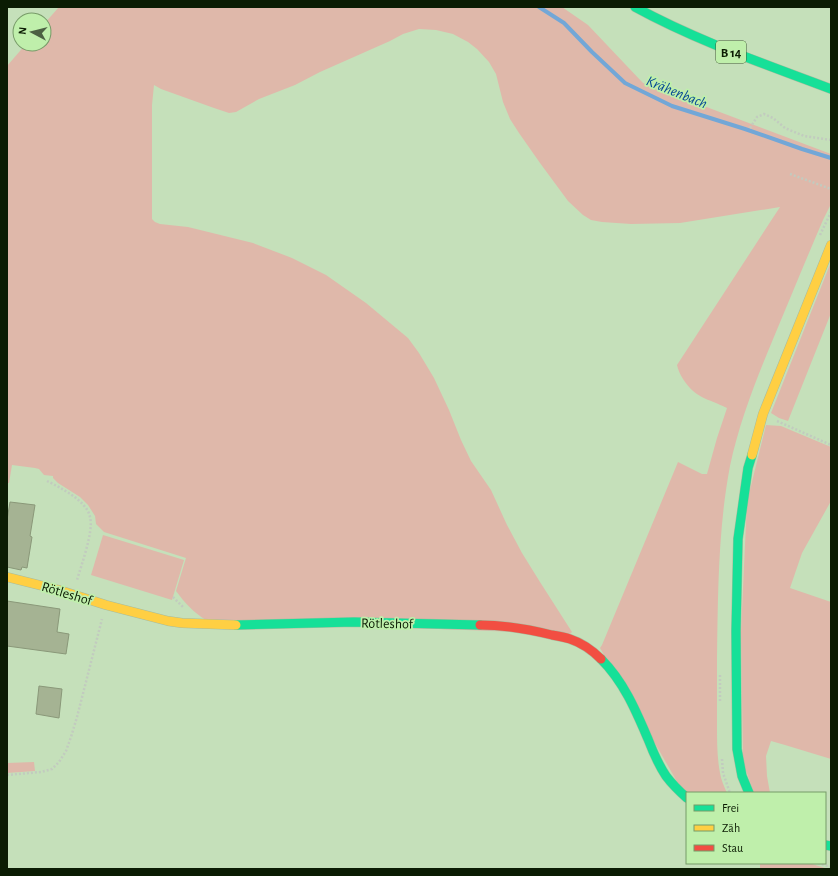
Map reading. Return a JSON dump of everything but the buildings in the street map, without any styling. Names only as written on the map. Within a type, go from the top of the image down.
[{"type":"street","name":"B 14","points":[[635,7],[657,19],[721,48],[831,89]]},
{"type":"street","points":[[749,792],[742,776],[738,749],[736,631],[738,539],[748,468],[763,414],[831,245]]},
{"type":"street","name":"Rötleshof","points":[[7,577],[59,590],[106,605],[168,621],[182,623],[238,625],[354,622],[491,625],[514,627],[570,638],[594,652],[616,677],[632,703],[658,763],[673,785],[686,797]]},
{"type":"path","points":[[750,128],[757,117],[764,114],[773,118],[785,128],[804,136],[831,140]]},
{"type":"path","points":[[790,174],[831,189]]},
{"type":"path","points":[[763,414],[831,445]]},
{"type":"path","points":[[47,481],[68,492],[79,500],[87,510],[90,517],[91,528],[73,594]]},
{"type":"path","points":[[7,775],[41,772],[52,769],[59,762],[66,751],[77,717],[98,630],[106,605]]},
{"type":"path","points":[[821,864],[831,867]]},
{"type":"shaded area","points":[[59,7],[562,7],[588,25],[643,83],[831,154],[831,204],[805,262],[750,398],[734,449],[726,490],[718,586],[717,749],[721,778],[727,792],[683,792],[600,648],[678,462],[702,474],[707,474],[727,408],[702,397],[693,391],[683,379],[677,365],[780,207],[680,223],[631,224],[591,220],[583,215],[568,201],[519,133],[510,119],[503,102],[496,74],[489,62],[468,42],[453,34],[436,30],[419,29],[403,34],[295,85],[259,99],[236,112],[229,113],[161,89],[154,85],[152,105],[152,219],[160,224],[188,227],[253,243],[292,258],[326,275],[366,303],[408,338],[434,378],[471,461],[491,490],[522,553],[572,632],[570,634],[206,620],[197,614],[176,591],[186,558],[104,532],[96,524],[95,516],[88,505],[80,497],[58,483],[53,476],[44,475],[39,469],[12,465],[9,483],[7,483],[7,66],[19,52],[52,52],[52,15]]},
{"type":"shaded area","points":[[831,262],[831,313],[788,421],[771,413]]},
{"type":"shaded area","points":[[766,425],[781,426],[831,447],[831,501],[802,553],[790,588],[831,602],[831,759],[771,741],[766,756],[770,792],[754,792],[743,762],[741,632],[747,502]]},
{"type":"shaded area","points":[[103,535],[184,560],[172,600],[91,575]]},
{"type":"shaded area","points":[[34,762],[35,771],[7,773],[7,763]]},
{"type":"shaded area","points":[[760,864],[812,864],[828,869],[760,869]]},
{"type":"waterway","name":"Krähenbach","points":[[539,7],[564,23],[625,83],[672,106],[831,158]]},
{"type":"traffic: fast","points":[[635,7],[682,31],[831,89]]},
{"type":"traffic: fast","points":[[749,792],[742,776],[737,749],[736,631],[738,539],[748,468],[752,455]]},
{"type":"traffic: fast","points":[[236,625],[354,622],[480,625]]},
{"type":"traffic: fast","points":[[601,659],[616,677],[629,697],[656,758],[666,776],[686,797]]},
{"type":"traffic: fast","points":[[826,845],[831,846]]},
{"type":"traffic: slow","points":[[752,455],[763,414],[831,245]]},
{"type":"traffic: slow","points":[[7,577],[168,621],[236,625]]},
{"type":"traffic: jam","points":[[480,625],[516,628],[568,638],[587,647],[601,659]]}]
